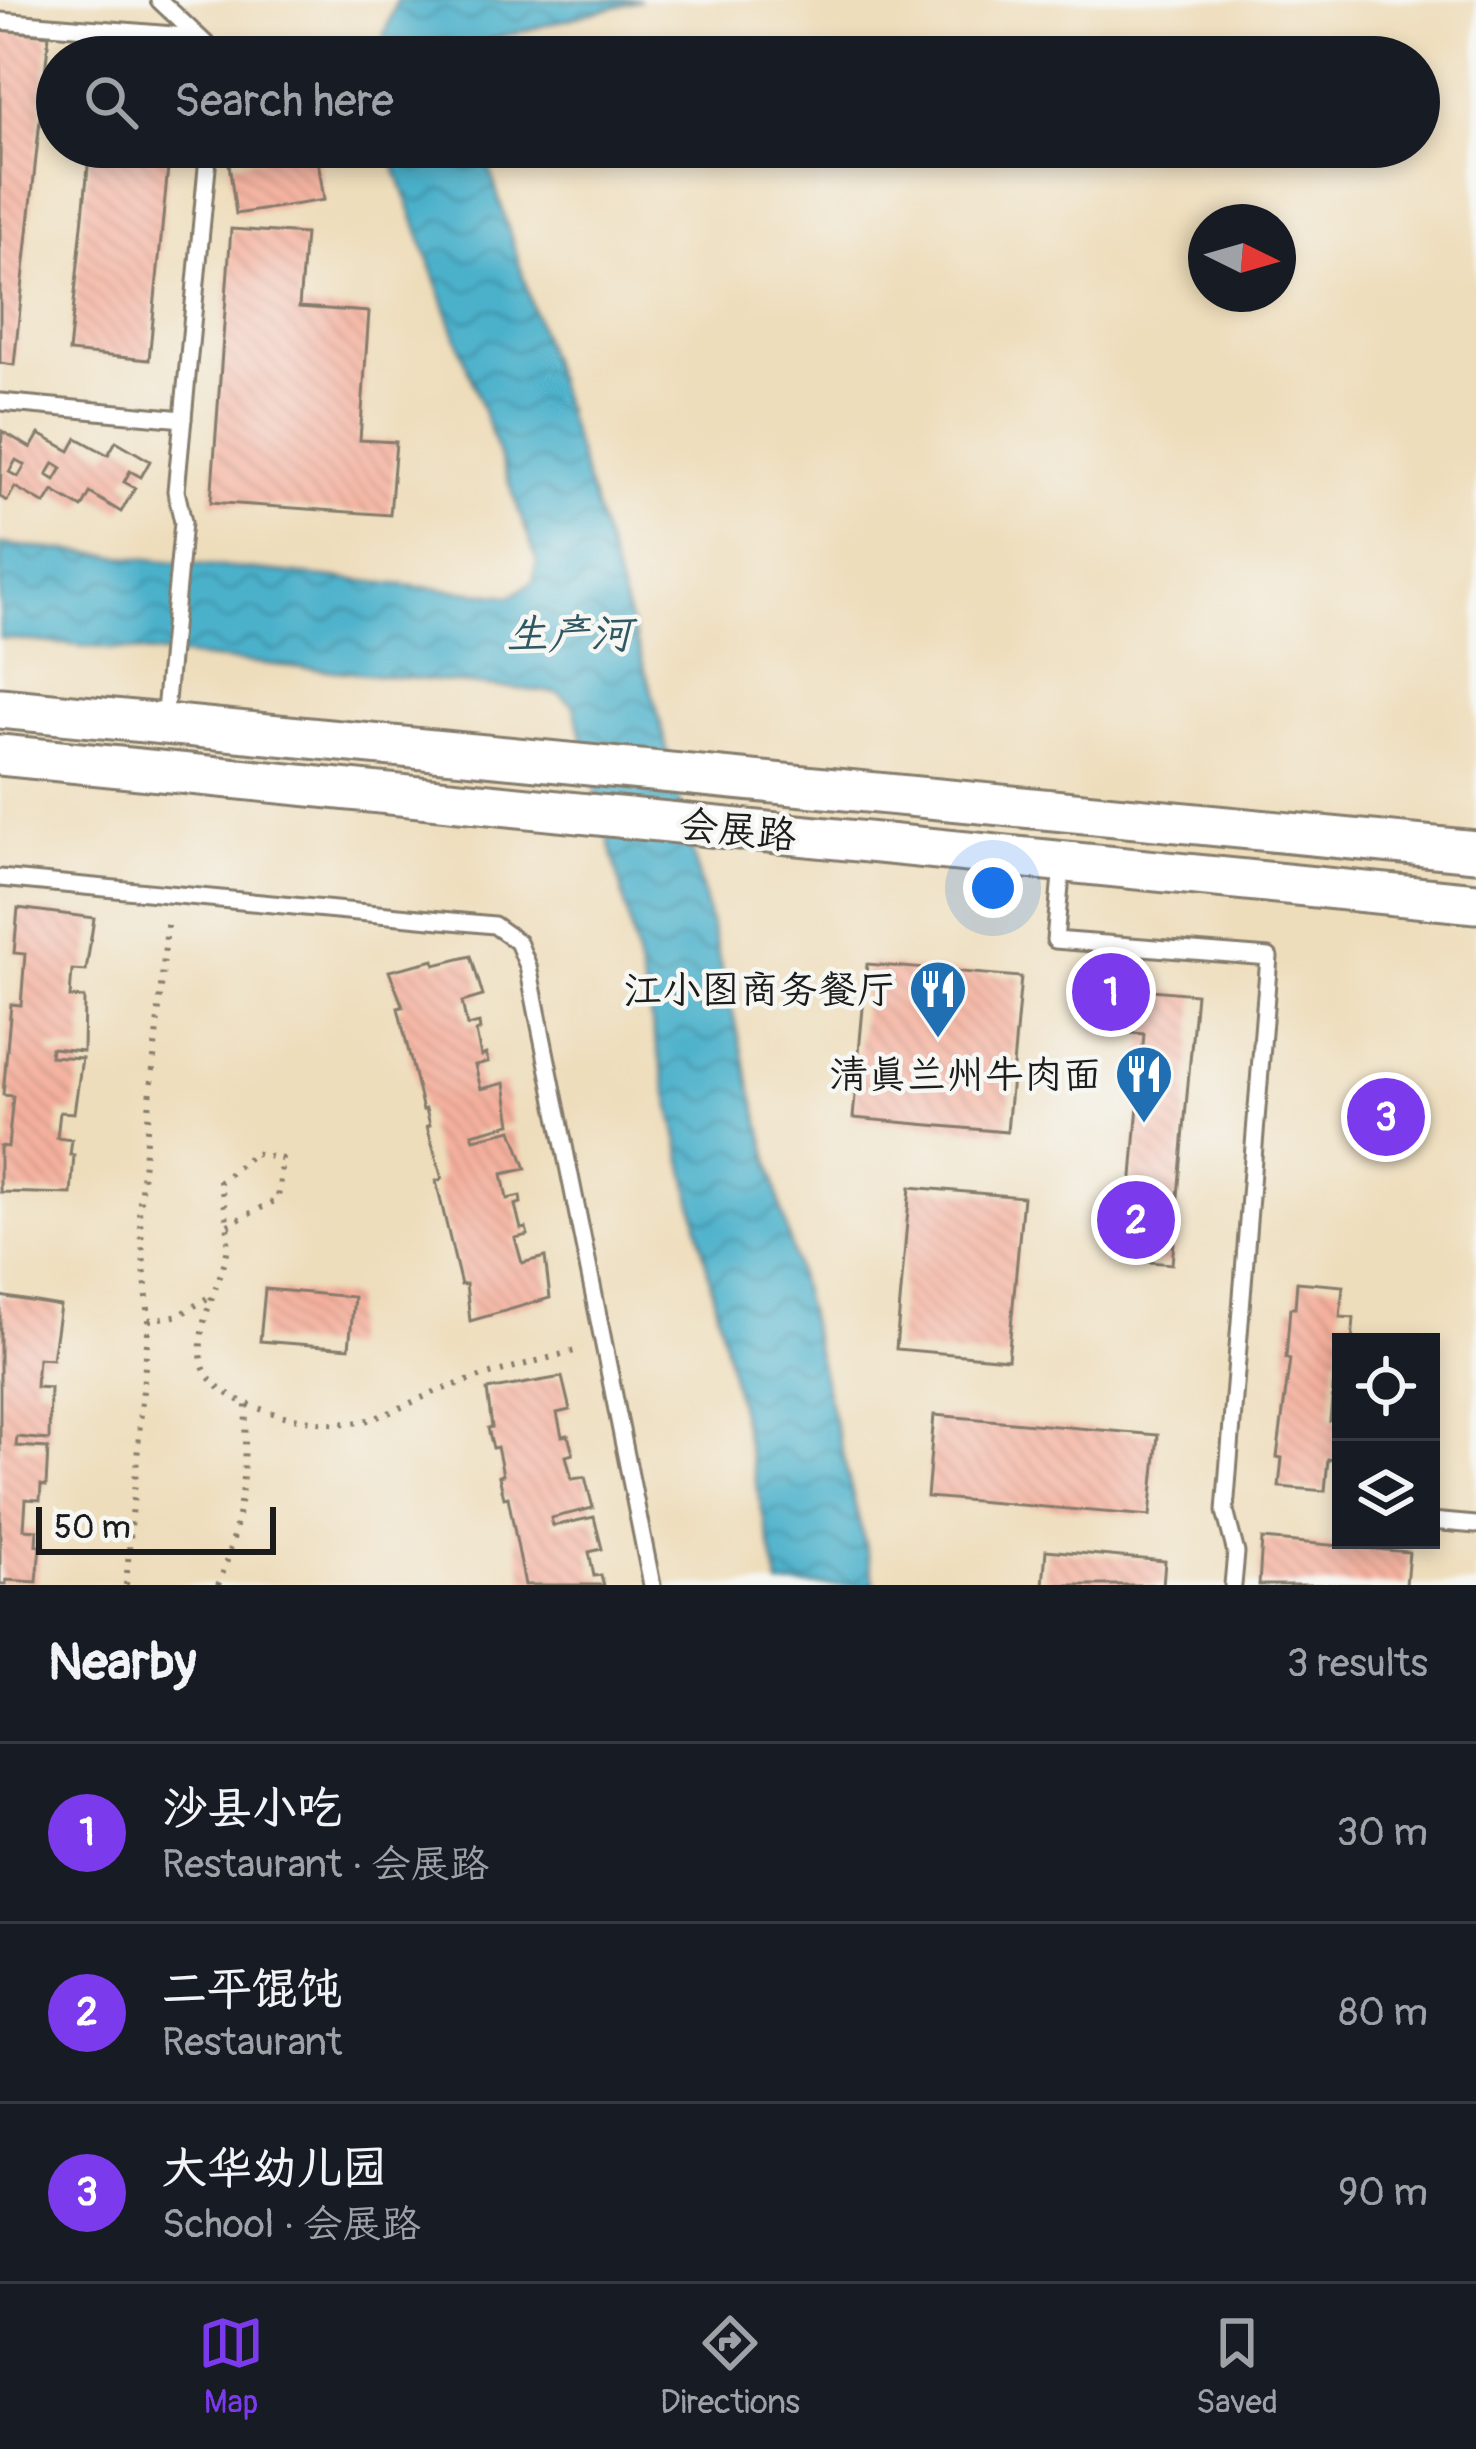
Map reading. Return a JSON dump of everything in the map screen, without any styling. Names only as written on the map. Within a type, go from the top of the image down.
[{"type":"street","name":"会展路","points":[[0,708],[1476,851]]},
{"type":"street","name":"会展路","points":[[0,755],[1476,903]]},
{"type":"lane","points":[[159,0],[197,36]]},
{"type":"lane","points":[[0,20],[186,36]]},
{"type":"lane","points":[[164,724],[183,522],[176,491],[207,168]]},
{"type":"lane","points":[[0,402],[183,419]]},
{"type":"lane","points":[[1062,862],[1055,940],[1269,957],[1225,1511],[1236,1553],[1233,1585]]},
{"type":"lane","points":[[0,878],[494,925],[518,942],[528,966],[652,1585]]},
{"type":"lane","points":[[1440,1522],[1476,1525]]},
{"type":"path","points":[[126,1585],[149,1320],[139,1211],[170,895]]},
{"type":"path","points":[[228,1225],[278,1199],[282,1159],[254,1153],[220,1183],[228,1225],[226,1261],[209,1297],[202,1365],[215,1386],[288,1417],[336,1424],[364,1421],[446,1387],[603,1343]]},
{"type":"path","points":[[149,1320],[180,1315],[209,1297]]},
{"type":"path","points":[[218,1585],[231,1553],[245,1488],[246,1403]]},
{"type":"water","points":[[397,0],[641,0],[504,36],[384,36]]},
{"type":"water","name":"生产河","points":[[396,168],[490,168],[656,705],[875,1585],[779,1585],[621,887],[574,706],[559,693],[0,638],[0,544],[511,596],[533,582],[537,561]]},
{"type":"building","points":[[0,30],[49,35],[36,36],[36,158],[14,365],[0,363]]},
{"type":"building","points":[[88,168],[168,168],[149,360],[69,352]]},
{"type":"building","points":[[230,168],[319,168],[324,200],[236,214]]},
{"type":"building","points":[[231,229],[305,234],[299,307],[369,312],[360,440],[396,442],[390,515],[211,502]]},
{"type":"building","points":[[2,431],[31,448],[39,434],[70,451],[77,438],[108,455],[116,441],[150,461],[141,477],[130,471],[124,482],[135,488],[121,512],[90,493],[82,508],[53,491],[45,504],[15,487],[7,501],[0,497]],"holes":[[[16,460],[25,465],[18,477],[9,472]],[[54,463],[62,468],[55,480],[47,475]]]},
{"type":"building","points":[[18,908],[94,918],[86,971],[72,970],[70,997],[84,998],[83,1051],[51,1048],[50,1056],[82,1058],[74,1113],[60,1112],[57,1138],[72,1140],[71,1194],[0,1192],[0,1146],[8,1147],[13,1096],[3,1095],[11,1004],[21,1005],[25,954],[14,953]]},
{"type":"building","points":[[471,956],[483,996],[462,1002],[467,1026],[479,1023],[481,1056],[486,1054],[488,1062],[475,1065],[481,1089],[505,1083],[511,1124],[472,1134],[474,1139],[512,1130],[526,1169],[502,1174],[507,1199],[520,1196],[521,1203],[515,1205],[521,1229],[526,1228],[528,1235],[515,1238],[522,1263],[545,1257],[550,1298],[470,1321],[466,1284],[461,1285],[436,1181],[442,1179],[430,1125],[398,1008],[403,1007],[389,971]]},
{"type":"building","points":[[867,964],[1021,977],[1007,1132],[853,1118]]},
{"type":"building","points":[[1097,985],[1196,994],[1172,1264],[1125,1260],[1144,1034],[1094,1030]]},
{"type":"building","points":[[910,1187],[1023,1197],[1008,1359],[896,1349]]},
{"type":"building","points":[[1297,1282],[1343,1286],[1340,1317],[1354,1318],[1353,1333],[1332,1333],[1332,1460],[1328,1459],[1325,1491],[1279,1487],[1282,1458],[1277,1457],[1290,1359],[1286,1358],[1290,1308],[1295,1308]]},
{"type":"building","points":[[265,1289],[354,1297],[349,1348],[260,1341]]},
{"type":"building","points":[[0,1296],[60,1306],[52,1359],[38,1358],[36,1387],[50,1388],[49,1440],[17,1437],[16,1446],[48,1448],[46,1486],[41,1485],[40,1500],[26,1499],[24,1529],[37,1530],[36,1545],[40,1545],[37,1582],[6,1580],[0,1584]]},
{"type":"building","points":[[562,1377],[570,1410],[557,1413],[562,1436],[568,1435],[573,1454],[566,1456],[572,1479],[585,1477],[593,1508],[551,1518],[553,1526],[594,1517],[602,1549],[589,1552],[594,1576],[601,1575],[604,1585],[525,1585],[508,1497],[504,1498],[499,1476],[503,1475],[497,1447],[493,1448],[488,1428],[492,1427],[487,1390]]},
{"type":"building","points":[[934,1415],[1158,1435],[1150,1516],[927,1497]]},
{"type":"building","points":[[1262,1539],[1332,1545],[1332,1549],[1409,1552],[1406,1585],[1259,1585]]},
{"type":"building","points":[[1046,1550],[1165,1561],[1163,1585],[1043,1585]]},
{"type":"place","name":"沙县小吃","points":[[1111,992]]},
{"type":"place","name":"江小图商务餐厅","points":[[938,1040]]},
{"type":"place","name":"大华幼儿园","points":[[1386,1117]]},
{"type":"place","name":"清真兰州牛肉面","points":[[1144,1125]]},
{"type":"place","name":"二平馄饨","points":[[1136,1220]]}]
